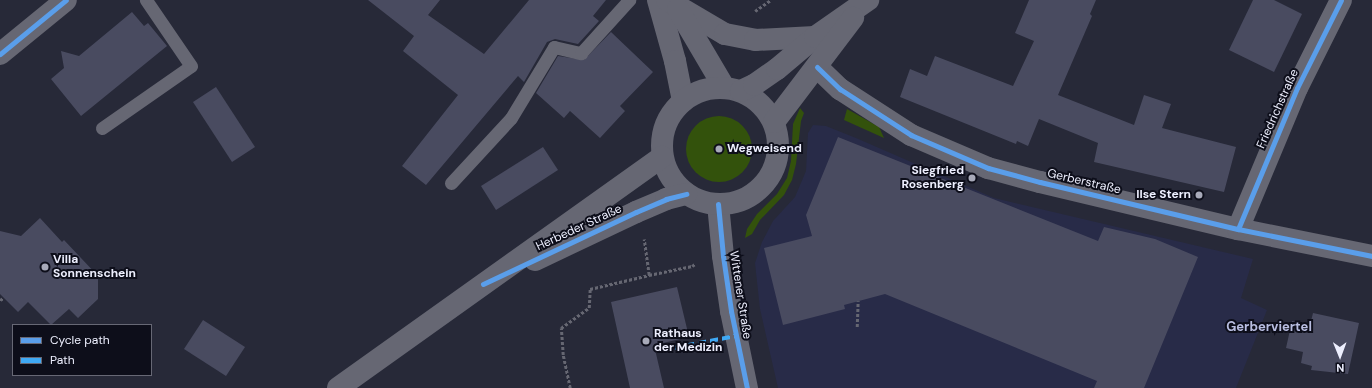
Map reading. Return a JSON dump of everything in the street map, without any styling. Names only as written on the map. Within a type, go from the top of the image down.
[{"type":"main road","points":[[0,54],[66,0]]},
{"type":"main road","name":"Friedrichstraße","points":[[1238,229],[1296,88],[1341,0]]},
{"type":"main road","points":[[667,2],[725,34],[755,40],[815,37]]},
{"type":"main road","points":[[667,2],[732,89],[763,106],[774,122],[778,141],[777,160],[768,178],[755,192],[738,201],[718,204],[701,201],[686,194],[671,178],[662,157],[661,140],[665,124],[673,110],[683,101],[704,89],[732,89],[754,85],[777,69],[815,37],[864,3]]},
{"type":"main road","points":[[667,2],[675,61],[683,101]]},
{"type":"main road","points":[[774,122],[864,3]]},
{"type":"main road","name":"Gerberstraße","points":[[817,67],[840,89],[911,135],[988,168],[1040,182],[1238,229],[1372,256]]},
{"type":"main road","points":[[338,388],[662,157]]},
{"type":"main road","name":"Herbeder Straße","points":[[483,284],[636,212],[666,199],[686,194]]},
{"type":"main road","name":"Wittener Straße","points":[[718,204],[722,256],[731,311],[747,388]]},
{"type":"lane","points":[[102,128],[191,66],[146,0]]},
{"type":"lane","points":[[451,183],[511,118],[554,47],[581,53],[629,0]]},
{"type":"path","points":[[644,234],[649,275]]},
{"type":"path","points":[[570,388],[563,355],[561,328],[589,308],[590,289],[692,266],[698,262]]},
{"type":"path","points":[[0,300],[4,298]]},
{"type":"path","points":[[857,327],[858,301]]},
{"type":"path","points":[[656,351],[663,350]]},
{"type":"shaded area","points":[[813,125],[826,126],[856,138],[994,198],[1253,259],[1241,298],[1267,310],[1236,388],[778,388],[760,309],[755,263],[762,242],[773,221],[795,197],[806,171],[808,133]]},
{"type":"green space","points":[[800,108],[804,113],[801,121],[796,164],[792,180],[784,195],[760,220],[752,234],[745,238],[747,229],[757,214],[777,194],[787,178],[791,161],[793,124]]},
{"type":"green space","points":[[847,109],[879,127],[884,138],[844,120]]},
{"type":"green space","points":[[719,116],[732,119],[742,126],[749,136],[752,149],[749,162],[742,172],[732,179],[719,182],[706,179],[696,172],[689,162],[686,149],[689,136],[696,126],[706,119]]},
{"type":"building","points":[[368,0],[440,0],[428,15],[484,54],[529,0],[606,0],[593,16],[599,21],[578,44],[555,39],[547,42],[524,82],[518,76],[426,185],[402,166],[458,95],[403,51],[414,36]]},
{"type":"building","points":[[1029,0],[1096,0],[1090,14],[1092,16],[1058,95],[1134,125],[1144,95],[1171,104],[1162,128],[1236,147],[1224,192],[1094,162],[1098,143],[1039,119],[1028,146],[1017,141],[1016,144],[900,97],[910,69],[927,76],[935,56],[1013,86],[1034,41],[1015,33]]},
{"type":"building","points":[[1253,0],[1274,0],[1302,14],[1274,72],[1229,50]]},
{"type":"building","points":[[132,12],[144,26],[148,23],[167,46],[81,116],[51,79],[64,68],[61,51],[79,56]]},
{"type":"building","points":[[611,32],[653,72],[620,106],[625,111],[600,138],[570,111],[564,118],[536,93],[558,56],[584,60]]},
{"type":"building","points":[[216,87],[255,147],[232,162],[193,102]]},
{"type":"building","points":[[838,137],[1098,241],[1104,227],[1155,239],[1198,257],[1144,388],[1094,388],[1097,381],[885,294],[844,305],[845,309],[783,325],[764,248],[812,236],[806,215]]},
{"type":"building","points":[[543,147],[558,170],[496,210],[481,186]]},
{"type":"building","name":"Villa Sonnenschein","points":[[40,218],[62,242],[64,240],[98,276],[98,299],[78,318],[69,309],[52,324],[50,324],[28,302],[18,312],[0,294],[0,231],[21,236]]},
{"type":"building","name":"Rathaus der Medizin","points":[[677,287],[689,337],[654,345],[664,388],[630,388],[611,302]]},
{"type":"building","points":[[1313,313],[1359,323],[1348,374],[1311,370],[1312,366],[1301,363],[1303,352],[1286,348],[1292,321],[1310,325]]},
{"type":"building","points":[[203,320],[245,347],[226,376],[184,349]]},
{"type":"marked path","points":[[663,350],[736,336]]},
{"type":"cycle path","points":[[0,54],[66,0]]},
{"type":"cycle path","points":[[1238,229],[1297,88],[1341,0]]},
{"type":"cycle path","points":[[817,67],[840,89],[911,135],[988,168],[1040,182],[1238,229],[1372,256]]},
{"type":"cycle path","points":[[483,284],[636,212],[666,199],[686,194]]},
{"type":"cycle path","points":[[718,204],[723,256],[731,311],[747,388]]},
{"type":"place","name":"Wegweisend","points":[[719,149]]},
{"type":"place","name":"Siegfried Rosenberg","points":[[972,178]]},
{"type":"place","name":"Ilse Stern","points":[[1199,195]]},
{"type":"place","name":"Villa Sonnenschein","points":[[45,267]]},
{"type":"place","name":"Rathaus der Medizin","points":[[646,341]]},
{"type":"district","name":"Gerberviertel","points":[[1269,327]]}]
